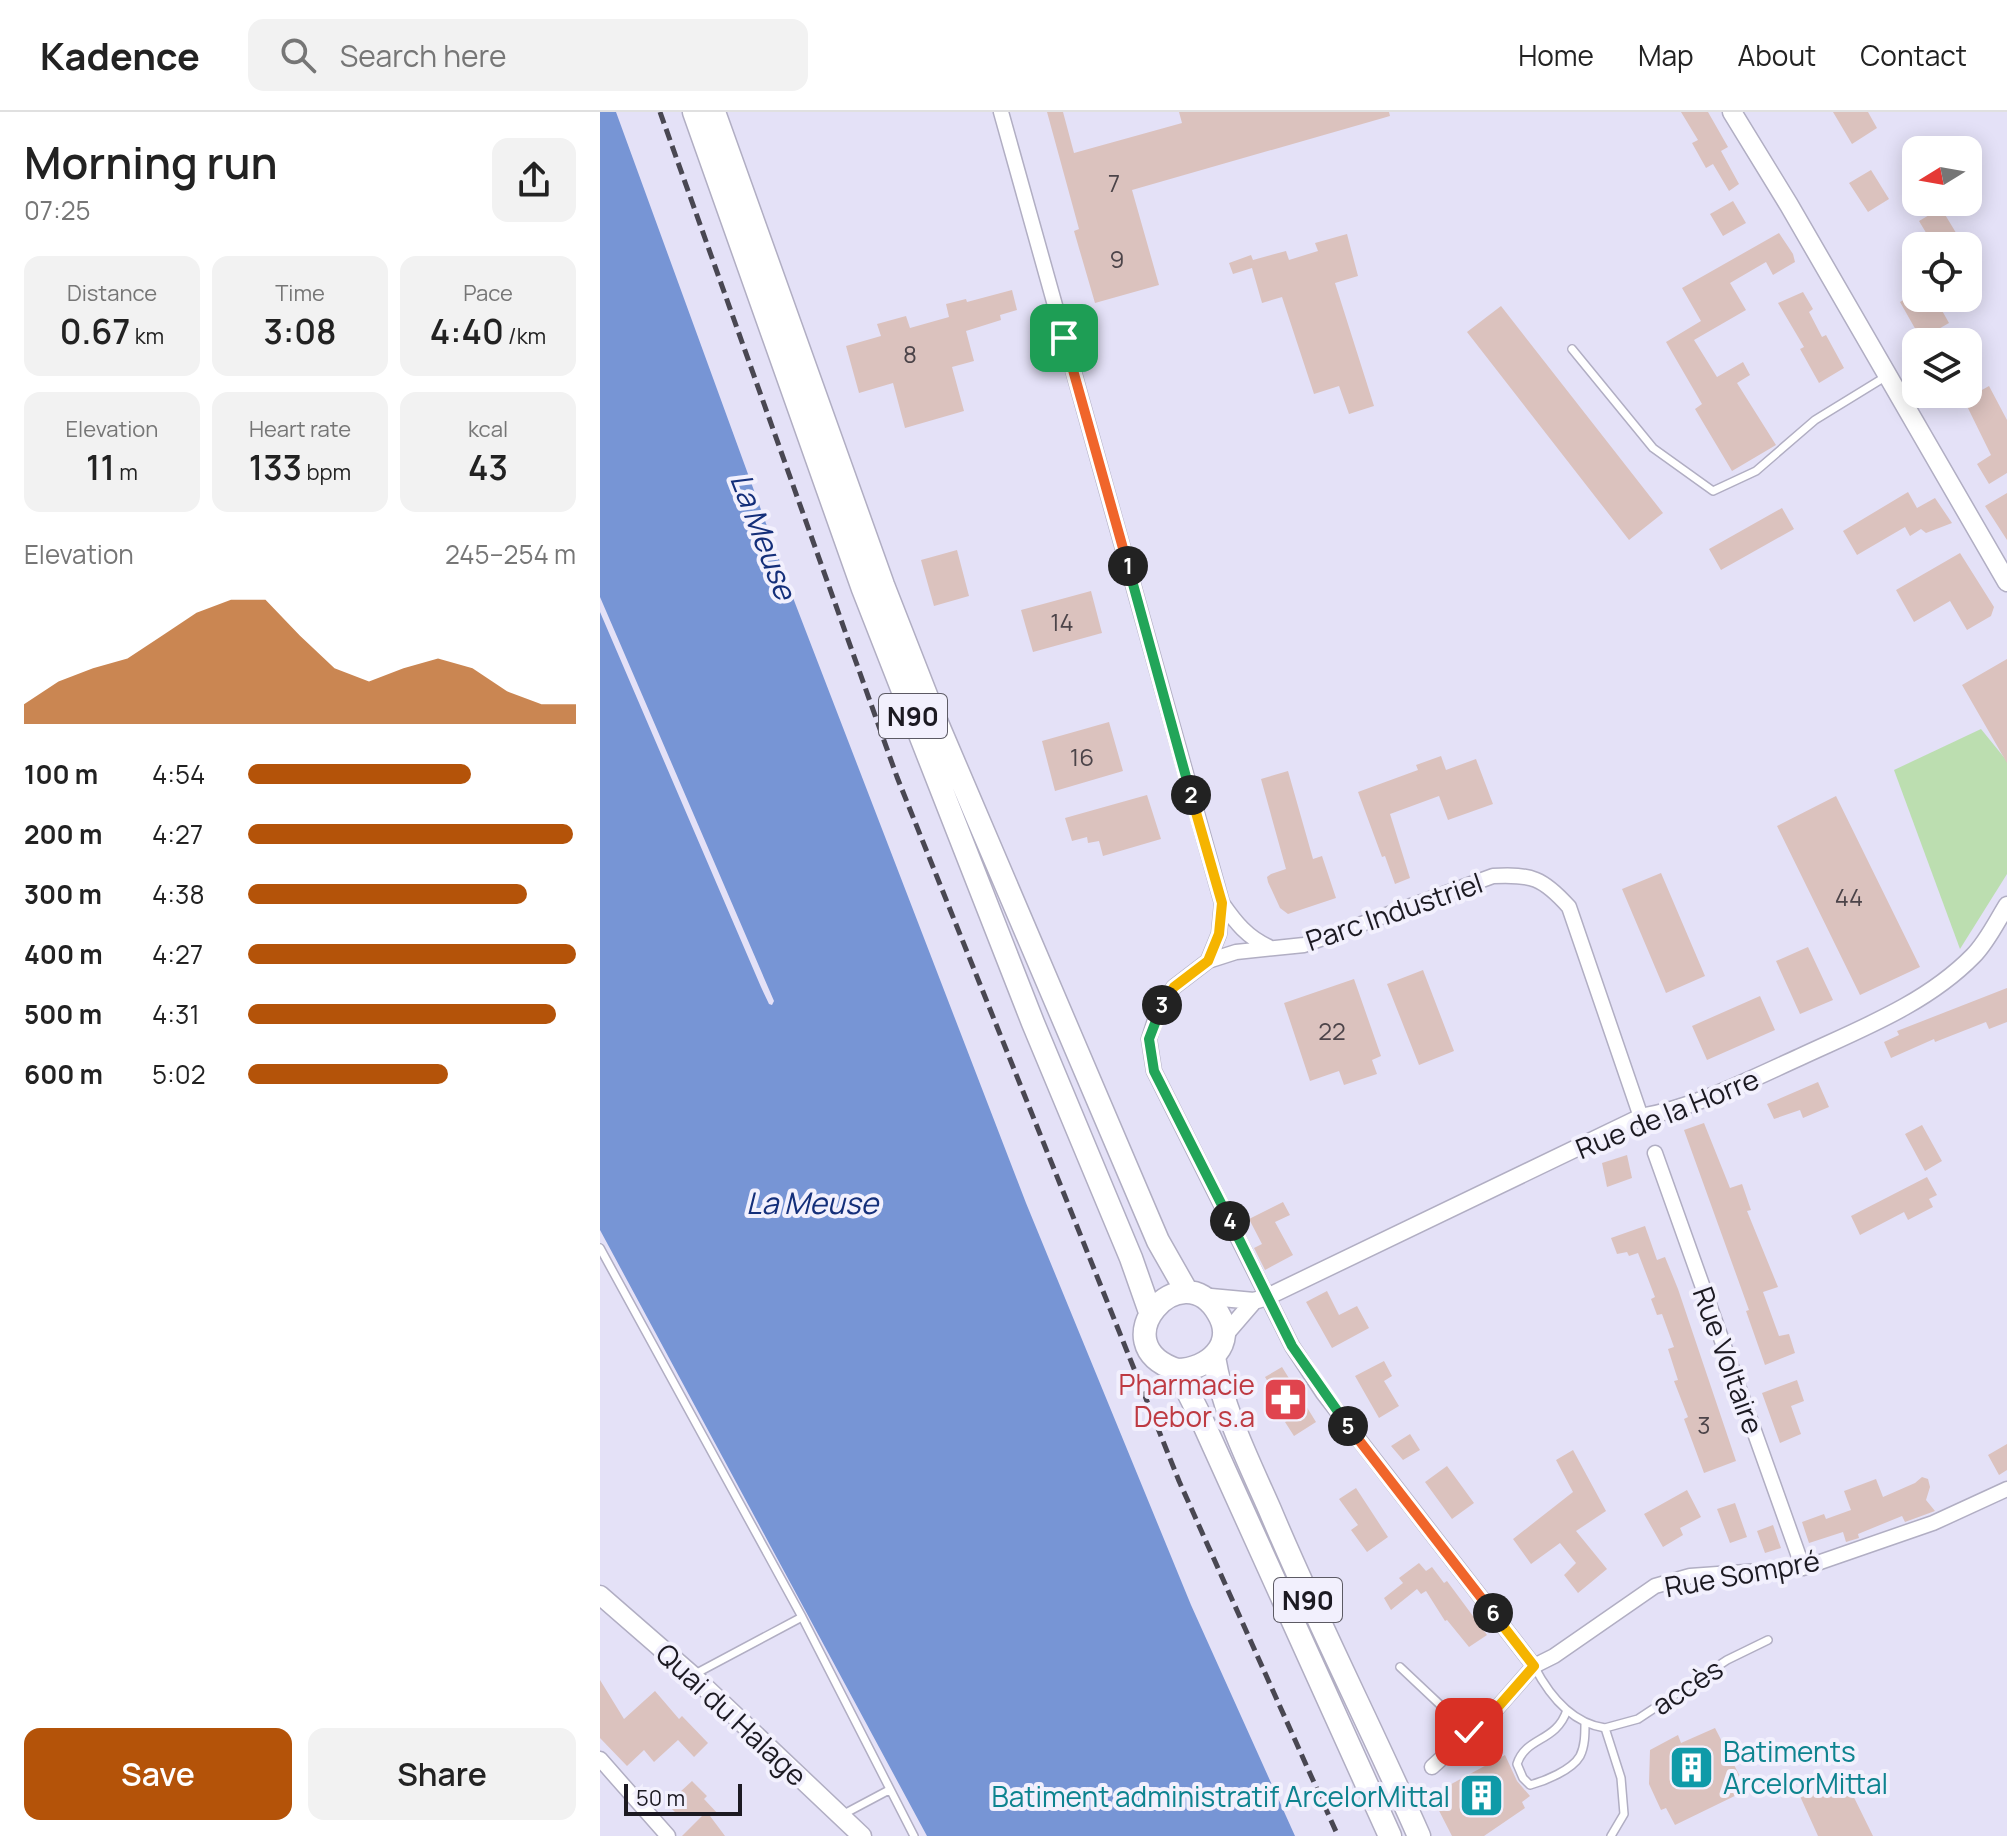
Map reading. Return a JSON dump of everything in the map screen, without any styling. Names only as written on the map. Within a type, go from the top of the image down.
[{"type":"highway","name":"N90","points":[[694,112],[863,589],[1150,1312]]},
{"type":"highway","name":"N90","points":[[714,112],[883,585],[937,723],[1158,1241],[1193,1294]]},
{"type":"highway","points":[[1193,1294],[1212,1304],[1220,1315],[1219,1347],[1204,1366],[1177,1370],[1166,1366],[1149,1349],[1146,1324],[1150,1312],[1165,1297],[1193,1294]]},
{"type":"highway","name":"N90","points":[[1219,1347],[1224,1402],[1321,1629],[1419,1836]]},
{"type":"highway","name":"N90","points":[[1177,1370],[1390,1836]]},
{"type":"main road","points":[[1732,112],[2007,582]]},
{"type":"main road","name":"Quai du Halage","points":[[600,1595],[693,1676],[862,1836]]},
{"type":"street","name":"Parc Industriel","points":[[1001,112],[1222,903],[1239,927],[1255,940],[1273,948]]},
{"type":"street","name":"Parc Industriel","points":[[1534,1666],[1323,1393],[1260,1299],[1154,1071],[1149,1039],[1158,1011],[1174,987],[1208,961],[1236,952],[1304,945],[1493,876],[1520,875],[1549,885],[1569,907],[1641,1117]]},
{"type":"street","name":"Parc Industriel","points":[[1208,961],[1219,934],[1222,903]]},
{"type":"street","name":"Rue de la Horre","points":[[1260,1299],[1641,1117],[1671,1112],[1746,1082],[1898,1011],[1975,955],[2007,905]]},
{"type":"street","name":"Rue Voltaire","points":[[1655,1153],[1803,1568]]},
{"type":"street","points":[[1193,1294],[1260,1299]]},
{"type":"street","points":[[1219,1347],[1260,1299]]},
{"type":"street","name":"Rue Sompré","points":[[1432,1767],[1498,1707],[1534,1666],[1554,1656],[1655,1586],[1690,1576],[1803,1568],[1933,1523],[2007,1489]]},
{"type":"street","points":[[600,1759],[668,1836]]},
{"type":"lane","points":[[1572,349],[1653,448],[1713,491],[1756,471],[1815,420],[1887,375]]},
{"type":"lane","points":[[600,1248],[802,1617],[914,1836]]},
{"type":"lane","points":[[693,1676],[802,1617]]},
{"type":"lane","name":"accès","points":[[1605,1728],[1638,1719],[1727,1660],[1768,1640]]},
{"type":"lane","points":[[1534,1666],[1544,1686],[1567,1710],[1585,1723],[1605,1728],[1621,1778],[1624,1814],[1611,1836]]},
{"type":"lane","points":[[1400,1667],[1469,1732]]},
{"type":"lane","points":[[1567,1710],[1562,1725],[1521,1753],[1517,1764],[1530,1785],[1576,1762],[1581,1754],[1585,1723]]},
{"type":"lane","points":[[842,1815],[889,1790]]},
{"type":"green space","points":[[1981,729],[2007,761],[2007,874],[1960,949],[1894,770]]},
{"type":"water","name":"La Meuse","points":[[600,112],[616,112],[795,603],[1026,1203],[1191,1605],[1295,1836],[927,1836],[600,1230],[600,612],[761,987],[769,1004],[772,1005],[774,1001],[600,597]]},
{"type":"building","points":[[1047,112],[1063,112],[1074,153],[1182,123],[1179,112],[1389,112],[1390,116],[1132,190],[1159,285],[1095,303],[1074,231],[1079,229]]},
{"type":"building","points":[[1681,112],[1708,112],[1728,147],[1721,151],[1739,184],[1729,191],[1713,164],[1706,168],[1692,143],[1698,140]]},
{"type":"building","points":[[1833,112],[1868,112],[1877,128],[1852,144]]},
{"type":"building","points":[[1871,170],[1889,199],[1868,212],[1849,183]]},
{"type":"building","points":[[1733,201],[1746,223],[1723,236],[1710,214]]},
{"type":"building","points":[[1927,216],[1946,216],[1956,232],[1926,232],[1919,221]]},
{"type":"building","points":[[1779,233],[1795,262],[1773,275],[1766,262],[1730,283],[1746,310],[1694,340],[1717,377],[1743,362],[1750,375],[1737,383],[1776,445],[1732,471],[1695,409],[1702,404],[1666,342],[1701,321],[1682,288]]},
{"type":"building","points":[[1347,234],[1358,276],[1335,283],[1374,406],[1349,414],[1339,386],[1314,394],[1282,297],[1262,303],[1252,268],[1233,274],[1229,263],[1251,255],[1253,260],[1286,251],[1289,260],[1318,251],[1315,243]]},
{"type":"building","points":[[1012,290],[1017,310],[1000,315],[1001,320],[966,331],[974,361],[952,367],[964,411],[905,428],[893,383],[859,393],[846,346],[881,336],[877,324],[906,316],[910,328],[949,317],[946,304],[966,299],[967,302]]},
{"type":"building","points":[[1803,292],[1813,309],[1809,312],[1822,337],[1826,335],[1844,368],[1819,383],[1800,349],[1804,347],[1778,303]]},
{"type":"building","points":[[1501,306],[1663,513],[1629,540],[1467,332]]},
{"type":"building","points":[[1906,312],[1943,312],[1949,323],[1940,328],[1915,328]]},
{"type":"building","points":[[1989,386],[2007,420],[2007,473],[1989,484],[1977,464],[1991,455],[1968,408],[1982,408],[1982,390]]},
{"type":"building","points":[[1908,492],[1917,508],[1935,498],[1952,523],[1926,533],[1921,529],[1910,536],[1905,527],[1857,555],[1843,531]]},
{"type":"building","points":[[2007,493],[2007,540],[1985,506]]},
{"type":"building","points":[[1782,508],[1794,529],[1721,570],[1709,549]]},
{"type":"building","points":[[957,550],[969,596],[934,606],[921,560]]},
{"type":"building","points":[[1960,553],[1994,607],[1991,616],[1967,630],[1950,601],[1914,622],[1896,590]]},
{"type":"building","points":[[1091,591],[1102,633],[1033,652],[1021,610]]},
{"type":"building","points":[[2007,659],[2007,763],[1962,685]]},
{"type":"building","points":[[1109,722],[1123,771],[1055,791],[1042,741]]},
{"type":"building","points":[[1441,756],[1446,770],[1476,759],[1493,804],[1448,820],[1439,796],[1390,814],[1410,878],[1395,884],[1358,792],[1418,770],[1416,765]]},
{"type":"building","points":[[1288,771],[1313,859],[1322,856],[1336,898],[1288,914],[1280,908],[1267,877],[1286,869],[1261,779]]},
{"type":"building","points":[[1147,795],[1161,839],[1103,856],[1099,841],[1088,843],[1087,837],[1072,841],[1065,818]]},
{"type":"building","points":[[1836,796],[1920,967],[1860,995],[1777,826]]},
{"type":"building","points":[[1661,873],[1705,976],[1666,993],[1622,889]]},
{"type":"building","points":[[1808,947],[1833,1000],[1800,1014],[1776,961]]},
{"type":"building","points":[[1423,970],[1454,1051],[1419,1065],[1387,984]]},
{"type":"building","points":[[1354,979],[1381,1056],[1372,1060],[1377,1074],[1344,1085],[1339,1071],[1310,1081],[1284,1003]]},
{"type":"building","points":[[2007,988],[2007,1022],[1989,1029],[1986,1022],[1935,1042],[1934,1039],[1891,1058],[1884,1042],[1899,1035],[1897,1031]]},
{"type":"building","points":[[1760,996],[1775,1030],[1707,1060],[1692,1026]]},
{"type":"building","points":[[1818,1082],[1829,1107],[1803,1118],[1800,1110],[1774,1119],[1767,1104]]},
{"type":"building","points":[[1704,1123],[1730,1188],[1742,1184],[1751,1210],[1747,1211],[1778,1287],[1763,1292],[1779,1336],[1789,1334],[1795,1353],[1765,1365],[1746,1311],[1749,1310],[1684,1130]]},
{"type":"building","points":[[1922,1125],[1942,1161],[1925,1171],[1905,1134]]},
{"type":"building","points":[[1627,1155],[1632,1178],[1607,1187],[1602,1163]]},
{"type":"building","points":[[1927,1177],[1937,1195],[1929,1199],[1933,1207],[1908,1220],[1904,1212],[1860,1235],[1851,1216]]},
{"type":"building","points":[[1283,1202],[1290,1215],[1275,1222],[1293,1255],[1265,1270],[1254,1248],[1262,1244],[1249,1219]]},
{"type":"building","points":[[1645,1226],[1657,1260],[1665,1257],[1678,1289],[1736,1461],[1704,1473],[1674,1381],[1678,1380],[1668,1349],[1674,1347],[1662,1314],[1657,1315],[1651,1299],[1655,1297],[1638,1253],[1629,1256],[1627,1252],[1617,1254],[1611,1238]]},
{"type":"building","points":[[1327,1291],[1339,1315],[1357,1306],[1369,1328],[1332,1348],[1306,1302]]},
{"type":"building","points":[[1384,1361],[1392,1376],[1384,1381],[1399,1406],[1379,1418],[1355,1376]]},
{"type":"building","points":[[1282,1367],[1316,1422],[1294,1436],[1285,1422],[1290,1419],[1265,1377]]},
{"type":"building","points":[[1797,1380],[1804,1401],[1791,1406],[1801,1434],[1780,1443],[1762,1393]]},
{"type":"building","points":[[1410,1434],[1420,1450],[1403,1460],[1391,1446]]},
{"type":"building","points":[[2007,1444],[2007,1470],[1999,1475],[1988,1455]]},
{"type":"building","points":[[1573,1450],[1606,1511],[1576,1531],[1607,1569],[1578,1593],[1564,1575],[1576,1563],[1560,1543],[1531,1564],[1513,1539],[1573,1492],[1556,1460]]},
{"type":"building","points":[[1447,1466],[1474,1503],[1452,1519],[1425,1482]]},
{"type":"building","points":[[1922,1477],[1928,1479],[1930,1487],[1926,1500],[1935,1511],[1905,1522],[1902,1516],[1846,1542],[1843,1532],[1809,1543],[1802,1522],[1824,1514],[1826,1519],[1851,1510],[1844,1491],[1876,1479],[1883,1497]]},
{"type":"building","points":[[1356,1488],[1388,1537],[1367,1552],[1351,1530],[1358,1525],[1339,1499]]},
{"type":"building","points":[[1687,1490],[1701,1517],[1680,1528],[1683,1535],[1663,1547],[1644,1514]]},
{"type":"building","points":[[1735,1503],[1747,1537],[1730,1543],[1717,1509]]},
{"type":"building","points":[[1773,1525],[1781,1548],[1765,1553],[1757,1531]]},
{"type":"building","points":[[1419,1563],[1426,1571],[1432,1567],[1444,1583],[1447,1581],[1487,1635],[1469,1647],[1445,1621],[1426,1591],[1421,1594],[1417,1589],[1391,1610],[1384,1598],[1403,1583],[1399,1578]]},
{"type":"building","points":[[600,1680],[624,1719],[655,1691],[679,1719],[682,1716],[708,1743],[694,1757],[678,1740],[654,1762],[644,1750],[627,1766],[600,1738]]},
{"type":"building","name":"Batiments ArcelorMittal","points":[[1715,1728],[1747,1790],[1675,1825],[1666,1808],[1661,1810],[1649,1784],[1650,1750],[1678,1735],[1681,1743]]},
{"type":"building","name":"Batiment administratif ArcelorMittal","points":[[1505,1755],[1517,1781],[1530,1796],[1522,1802],[1525,1808],[1484,1836],[1452,1836],[1431,1795]]},
{"type":"building","points":[[1842,1773],[1873,1836],[1818,1836],[1799,1794]]},
{"type":"building","points":[[692,1781],[720,1816],[710,1816],[725,1836],[682,1836],[702,1816],[677,1814],[667,1804]]},
{"type":"railway","points":[[660,112],[897,777],[1179,1481],[1338,1836]]},
{"type":"place","name":"Pharmacie Debor s.a","points":[[1286,1400]]},
{"type":"place","name":"Batiments ArcelorMittal","points":[[1692,1767]]},
{"type":"place","name":"Batiment administratif ArcelorMittal","points":[[1481,1796]]},
{"type":"route","points":[[1064,338],[1222,903],[1219,934],[1208,961],[1174,987],[1158,1011],[1149,1039],[1154,1071],[1292,1346],[1323,1393],[1534,1666],[1498,1707],[1469,1732]]}]
